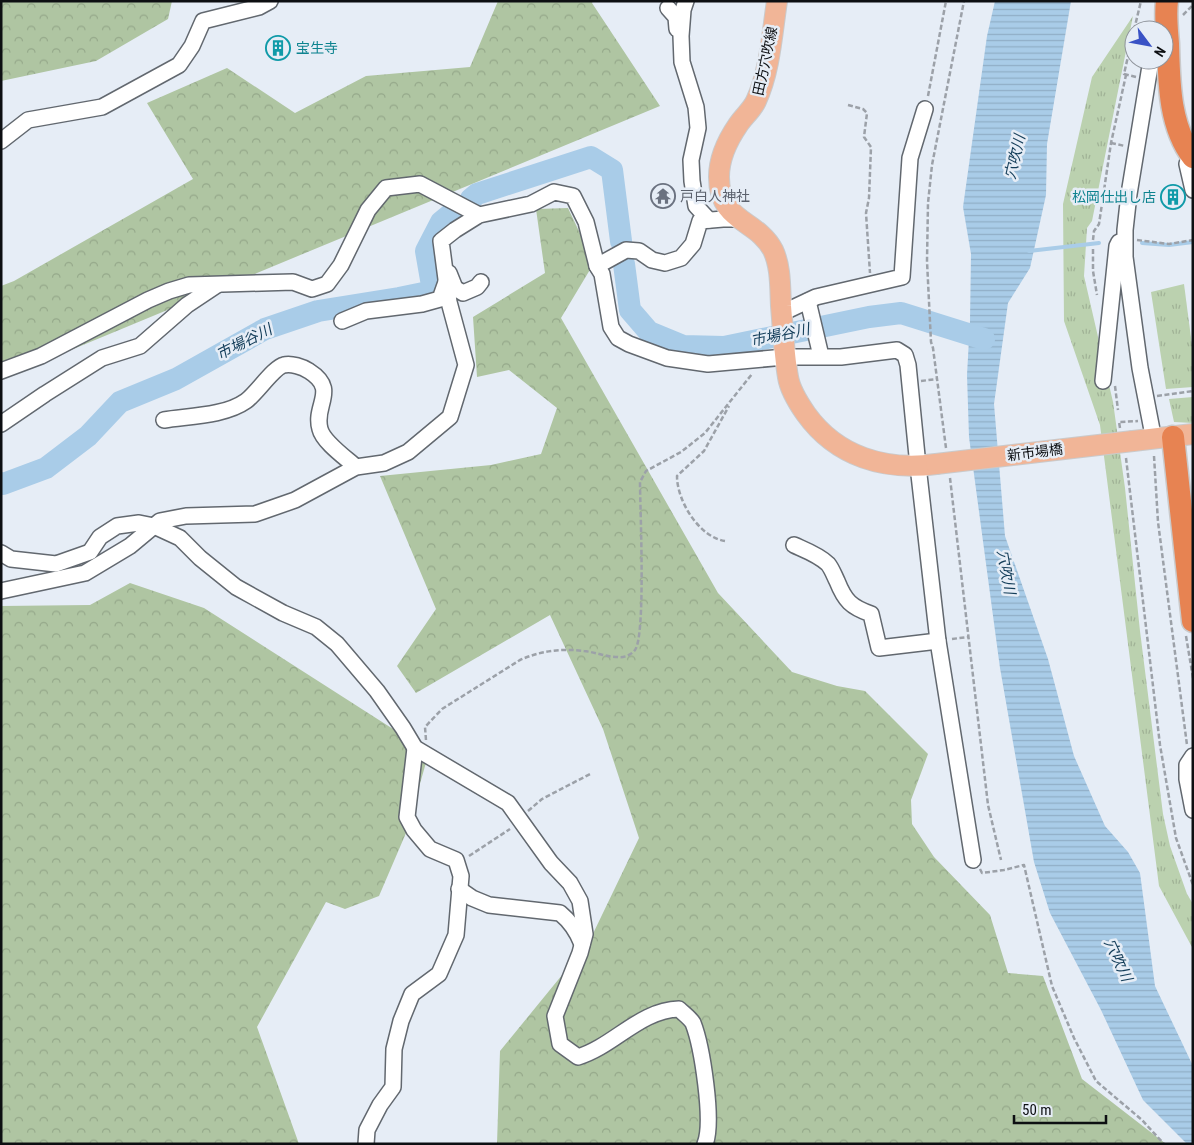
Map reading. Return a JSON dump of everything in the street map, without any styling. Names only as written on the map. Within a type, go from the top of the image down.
[{"type":"highway","points":[[1166,1],[1170,86],[1175,119],[1181,136],[1192,156]]},
{"type":"highway","points":[[1167,430],[1193,620]]},
{"type":"main road","name":"田方穴吹線","points":[[777,1],[770,51],[762,85],[755,103],[738,125],[722,152],[719,177],[722,195],[730,212],[764,238],[773,250],[779,271],[788,380],[800,406],[816,429],[838,446],[867,460],[893,466],[937,464]]},
{"type":"main road","name":"新市場橋","points":[[937,464],[1133,440],[1167,430]]},
{"type":"street","points":[[1,141],[28,120],[102,107],[179,65],[192,46],[203,21],[259,7],[270,1]]},
{"type":"street","points":[[686,1],[683,10],[681,40],[682,62],[696,107],[698,121],[692,160],[692,181],[696,206],[709,220]]},
{"type":"street","points":[[1157,20],[1160,1]]},
{"type":"street","points":[[668,8],[676,17],[677,29],[681,40]]},
{"type":"street","points":[[1149,70],[1129,194],[1126,230],[1126,267],[1140,368],[1167,430]]},
{"type":"street","points":[[782,317],[809,306],[816,297],[902,277],[910,158],[925,109]]},
{"type":"street","points":[[1192,156],[1187,164],[1193,190]]},
{"type":"street","points":[[1,371],[41,356],[148,300],[189,285],[217,286],[238,283],[293,282],[312,289],[327,284],[341,265],[368,210],[386,188],[420,184],[479,215]]},
{"type":"street","points":[[1,591],[85,573],[130,546],[154,526],[169,518],[255,514],[295,500],[356,467],[384,463],[408,452],[450,417],[466,365],[449,302],[441,241],[479,215],[531,204],[554,192],[573,196],[586,222],[597,266],[602,274],[611,327],[618,338],[667,358],[708,364],[759,359],[785,353],[820,351],[841,357],[897,350],[905,355],[937,464],[942,640],[973,860]]},
{"type":"street","points":[[597,266],[626,250],[639,251],[652,260],[665,263],[681,258],[693,244],[700,221],[740,220]]},
{"type":"street","points":[[1103,381],[1117,246],[1126,230]]},
{"type":"street","points":[[442,256],[455,288],[463,293],[477,287],[481,282]]},
{"type":"street","points":[[342,321],[366,311],[422,304],[440,299],[446,282]]},
{"type":"street","points":[[1,424],[44,394],[102,358],[140,346],[187,305],[217,286]]},
{"type":"street","points":[[809,306],[820,351]]},
{"type":"street","points":[[164,420],[194,416],[235,406],[246,401],[278,367],[286,364],[304,368],[316,376],[324,386],[325,397],[319,414],[320,429],[324,438],[356,467]]},
{"type":"street","points":[[1,553],[11,559],[56,564],[90,552],[100,537],[117,526],[138,523],[154,526],[180,538],[200,558],[236,587],[316,627],[337,644],[377,691],[415,748],[508,803],[552,863],[570,883],[580,901],[585,934],[555,1016],[560,1044],[578,1057],[590,1054],[640,1021],[667,1010],[679,1010],[692,1021],[703,1067],[709,1120],[705,1144]]},
{"type":"street","points":[[794,545],[827,563],[832,570],[842,595],[856,609],[872,614],[880,648],[942,640]]},
{"type":"street","points":[[366,1144],[367,1130],[380,1105],[393,1087],[394,1049],[401,1021],[412,994],[439,974],[456,935],[460,876],[456,860],[430,849],[414,830],[407,817],[415,748]]},
{"type":"street","points":[[1191,758],[1187,765],[1187,779],[1193,810]]},
{"type":"street","points":[[460,889],[472,898],[489,905],[560,914],[574,927],[582,945]]},
{"type":"path","points":[[925,109],[946,1]]},
{"type":"path","points":[[964,1],[932,166],[928,203],[927,261],[931,342],[933,348],[937,464],[968,637],[988,805],[1001,860]]},
{"type":"path","points":[[1136,20],[1141,1]]},
{"type":"path","points":[[1093,240],[1094,231],[1099,224],[1111,143],[1128,76],[1124,74],[1125,70]]},
{"type":"path","points":[[848,105],[863,109],[868,114],[864,137],[871,147],[869,198],[866,213],[871,284]]},
{"type":"path","points":[[1144,240],[1169,244],[1193,240]]},
{"type":"path","points":[[428,757],[425,727],[442,709],[520,660],[533,654],[556,650],[583,650],[618,658],[627,656],[636,649],[640,629],[641,597],[640,482],[646,471],[681,452],[706,433],[757,369],[759,359]]},
{"type":"path","points":[[1168,393],[1193,391]]},
{"type":"path","points":[[725,541],[716,540],[705,534],[692,518],[677,484],[677,476],[704,451],[733,398]]},
{"type":"path","points":[[1119,422],[1167,430]]},
{"type":"path","points":[[1154,456],[1158,522],[1191,758]]},
{"type":"path","points":[[1126,460],[1160,745],[1176,838],[1193,885]]},
{"type":"path","points":[[942,640],[968,637]]},
{"type":"path","points":[[457,864],[521,820],[542,799],[592,773]]},
{"type":"path","points":[[973,860],[982,873],[1004,870],[1024,864],[1052,986],[1074,1038],[1096,1081],[1142,1120],[1164,1144]]},
{"type":"green space","points":[[1,1],[172,1],[168,19],[96,61],[1,81]]},
{"type":"green space","points":[[498,1],[593,1],[592,3],[660,106],[1,379],[1,286],[14,281],[193,179],[147,103],[227,68],[295,113],[366,76],[470,67]]},
{"type":"green space","points":[[1124,29],[1124,61],[1092,221],[1087,228],[1084,276],[1113,402],[1125,488],[1140,631],[1163,814],[1170,846],[1187,894],[1193,904],[1193,949],[1159,886],[1100,425],[1064,321],[1063,204],[1092,77]]},
{"type":"green space","points":[[568,208],[594,263],[561,318],[718,593],[792,672],[837,686],[865,691],[928,754],[911,800],[912,824],[934,857],[990,915],[1008,973],[1043,976],[1082,1079],[1166,1144],[497,1144],[500,1051],[589,942],[639,838],[603,729],[550,615],[416,693],[397,666],[436,609],[380,476],[491,465],[541,454],[557,408],[509,370],[477,377],[473,317],[545,273],[536,209]]},
{"type":"green space","points":[[1184,284],[1193,353],[1193,387],[1166,389],[1151,292]]},
{"type":"green space","points":[[1193,397],[1193,423],[1174,422],[1169,399]]},
{"type":"green space","points":[[130,583],[204,608],[429,752],[406,833],[379,896],[345,909],[326,902],[257,1027],[299,1144],[1,1144],[1,606],[90,605]]},
{"type":"water","name":"穴吹川","points":[[995,1],[1071,1],[1047,144],[1046,195],[1030,268],[1008,303],[994,404],[1005,536],[1048,659],[1074,756],[1105,826],[1128,852],[1140,873],[1155,986],[1193,1066],[1193,1144],[1187,1144],[1143,1100],[1101,1010],[1050,913],[1034,862],[1000,668],[969,437],[967,375],[971,254],[963,207],[987,36]]},
{"type":"waterway","name":"市場谷川","points":[[471,199],[477,194],[591,157],[612,170],[621,241]]},
{"type":"waterway","name":"市場谷川","points":[[1,483],[3,484],[46,468],[88,436],[120,402],[176,379],[265,329],[318,311],[433,291],[426,251],[441,222],[452,213]]},
{"type":"waterway","points":[[1142,243],[1169,245],[1193,242]]},
{"type":"waterway","points":[[1029,251],[1099,243]]},
{"type":"waterway","name":"市場谷川","points":[[624,264],[630,310],[649,332],[683,346],[724,347],[869,317],[901,313],[984,339]]},
{"type":"place","name":"宝生寺","points":[[278,48]]},
{"type":"place","name":"戸白人神社","points":[[663,196]]},
{"type":"place","name":"松岡仕出し店","points":[[1173,197]]}]
